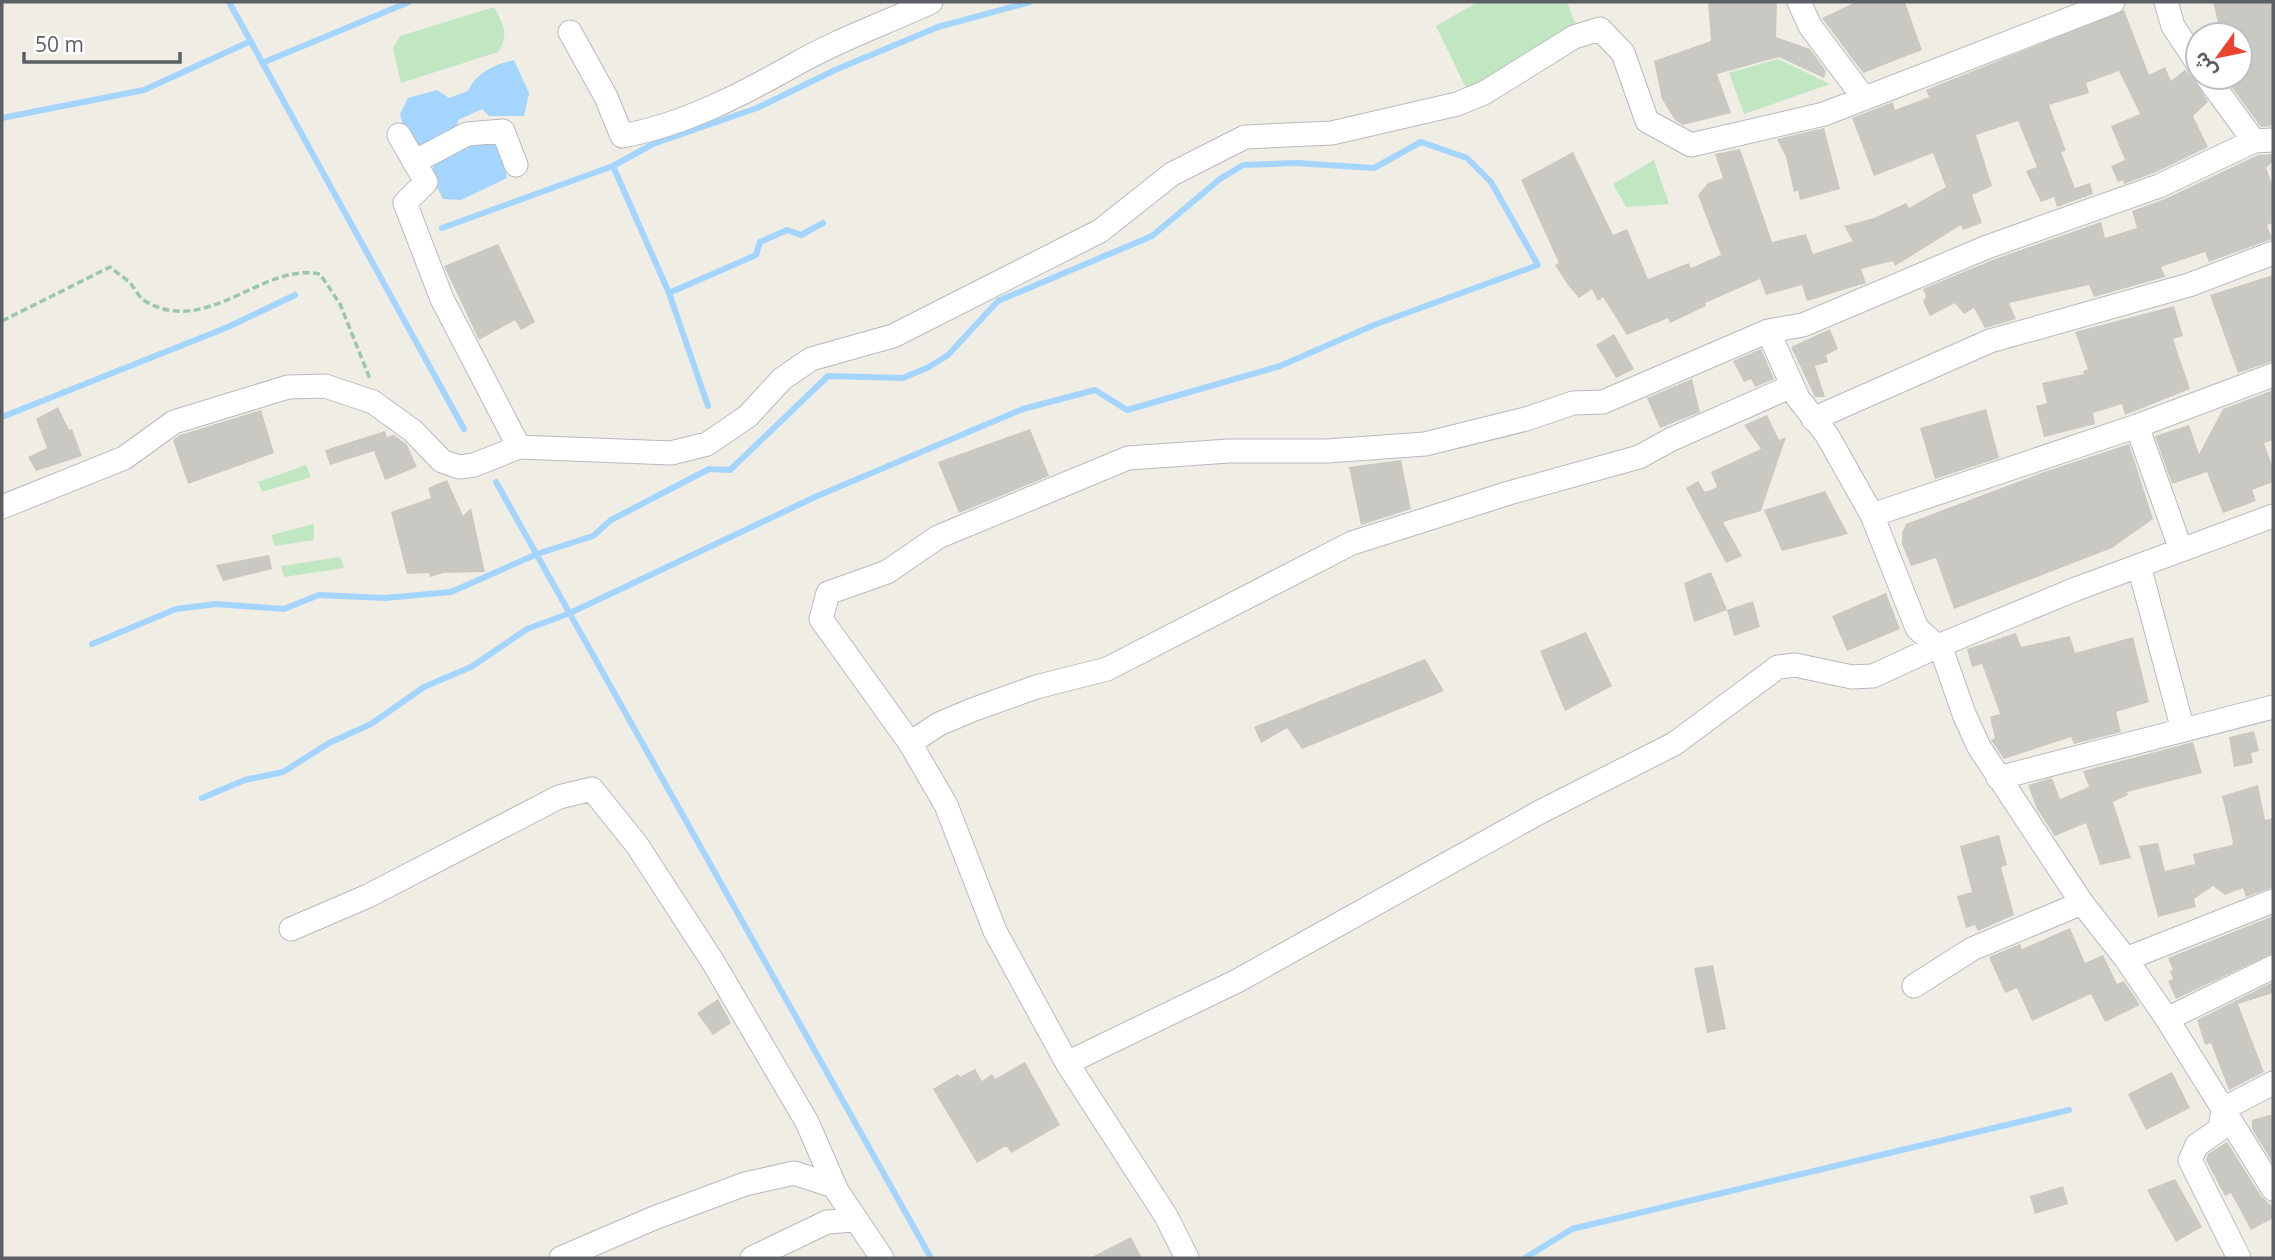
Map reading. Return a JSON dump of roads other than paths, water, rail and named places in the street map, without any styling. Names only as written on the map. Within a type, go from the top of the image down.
[{"type":"street","points":[[570,32],[606,97],[622,136],[702,111],[770,80],[795,64],[931,2]]},
{"type":"street","points":[[1799,2],[1810,26],[1864,98]]},
{"type":"street","points":[[2,507],[124,458],[174,422],[270,391],[297,386],[325,386],[373,402],[400,421],[435,455],[451,465],[474,464],[519,447],[671,453],[707,444],[748,416],[782,379],[811,359],[892,337],[1100,231],[1171,174],[1245,137],[1332,134],[1457,104],[1484,93],[1574,37],[1600,29],[1623,53],[1647,121],[1691,145],[1824,114],[2113,2]]},
{"type":"street","points":[[2166,2],[2173,26],[2184,43]]},
{"type":"street","points":[[1187,1258],[1166,1216],[1067,1063],[995,931],[946,805],[910,743],[821,619],[828,593],[887,572],[938,537],[1128,458],[1229,451],[1327,452],[1424,444],[1526,419],[1573,403],[1603,402],[1768,331],[1803,325],[1987,247],[2159,186],[2264,141],[2219,91]]},
{"type":"street","points":[[414,162],[467,134],[503,131],[516,165]]},
{"type":"street","points":[[400,135],[426,182],[405,203],[442,299],[519,447]]},
{"type":"street","points":[[1813,418],[1990,341],[2189,285],[2273,253]]},
{"type":"street","points":[[1768,331],[1792,386],[1827,435],[1872,515],[1917,628],[1923,637],[1938,646],[1964,714],[1998,778],[2082,902],[2126,958],[2167,1019],[2273,1189]]},
{"type":"street","points":[[1872,515],[2137,426],[2273,375]]},
{"type":"street","points":[[910,743],[939,724],[972,710],[1036,687],[1107,669],[1352,543],[1509,493],[1639,457],[1672,439],[1792,386]]},
{"type":"street","points":[[2137,426],[2181,550]]},
{"type":"street","points":[[1067,1063],[1237,981],[1540,812],[1674,744],[1778,667],[1795,665],[1852,677],[1873,676],[1938,646],[2273,516]]},
{"type":"street","points":[[2139,566],[2183,730]]},
{"type":"street","points":[[1998,778],[2273,707]]},
{"type":"street","points":[[290,929],[368,896],[559,797],[592,789],[637,845],[713,962],[807,1122],[834,1186],[854,1220],[882,1258]]},
{"type":"street","points":[[2126,958],[2273,901]]},
{"type":"street","points":[[1914,986],[1972,949],[2082,902]]},
{"type":"street","points":[[2167,1019],[2273,967]]},
{"type":"street","points":[[2223,1109],[2273,1083]]},
{"type":"street","points":[[2223,1109],[2220,1129],[2197,1145],[2190,1160],[2239,1258]]},
{"type":"street","points":[[561,1258],[654,1218],[745,1184],[794,1173],[834,1186]]},
{"type":"street","points":[[752,1258],[827,1222],[854,1220]]},
{"type":"water","points":[[514,60],[529,93],[524,116],[489,116],[482,109],[458,120],[455,135],[416,149],[405,133],[400,114],[408,98],[437,90],[449,98],[468,91],[476,79],[487,70]]},
{"type":"water","points":[[480,137],[499,143],[507,178],[461,200],[443,199],[435,183],[433,166],[444,152]]},
{"type":"waterway","points":[[229,2],[464,429]]},
{"type":"waterway","points":[[262,63],[409,2]]},
{"type":"waterway","points":[[613,166],[653,144],[757,108],[835,70],[938,27],[1030,2]]},
{"type":"waterway","points":[[2,118],[144,90],[251,41]]},
{"type":"waterway","points":[[92,644],[176,609],[216,604],[284,609],[319,595],[385,598],[451,592],[537,554],[593,536],[611,520],[709,469],[730,470],[828,376],[903,378],[929,367],[948,355],[998,301],[1152,236],[1220,179],[1243,165],[1296,163],[1374,168],[1421,142],[1467,158],[1491,182],[1538,265],[1374,325],[1280,366],[1127,410],[1095,390],[1023,409],[815,497],[570,613],[527,629],[471,667],[424,687],[371,724],[329,743],[283,772],[245,780],[202,798]]},
{"type":"waterway","points":[[442,228],[613,166],[669,293],[708,406]]},
{"type":"waterway","points":[[669,293],[756,255],[760,242],[787,230],[801,235],[823,223]]},
{"type":"waterway","points":[[2,417],[228,327],[295,295]]},
{"type":"waterway","points":[[496,482],[931,1258]]},
{"type":"waterway","points":[[1525,1258],[1572,1229],[2069,1110]]}]
